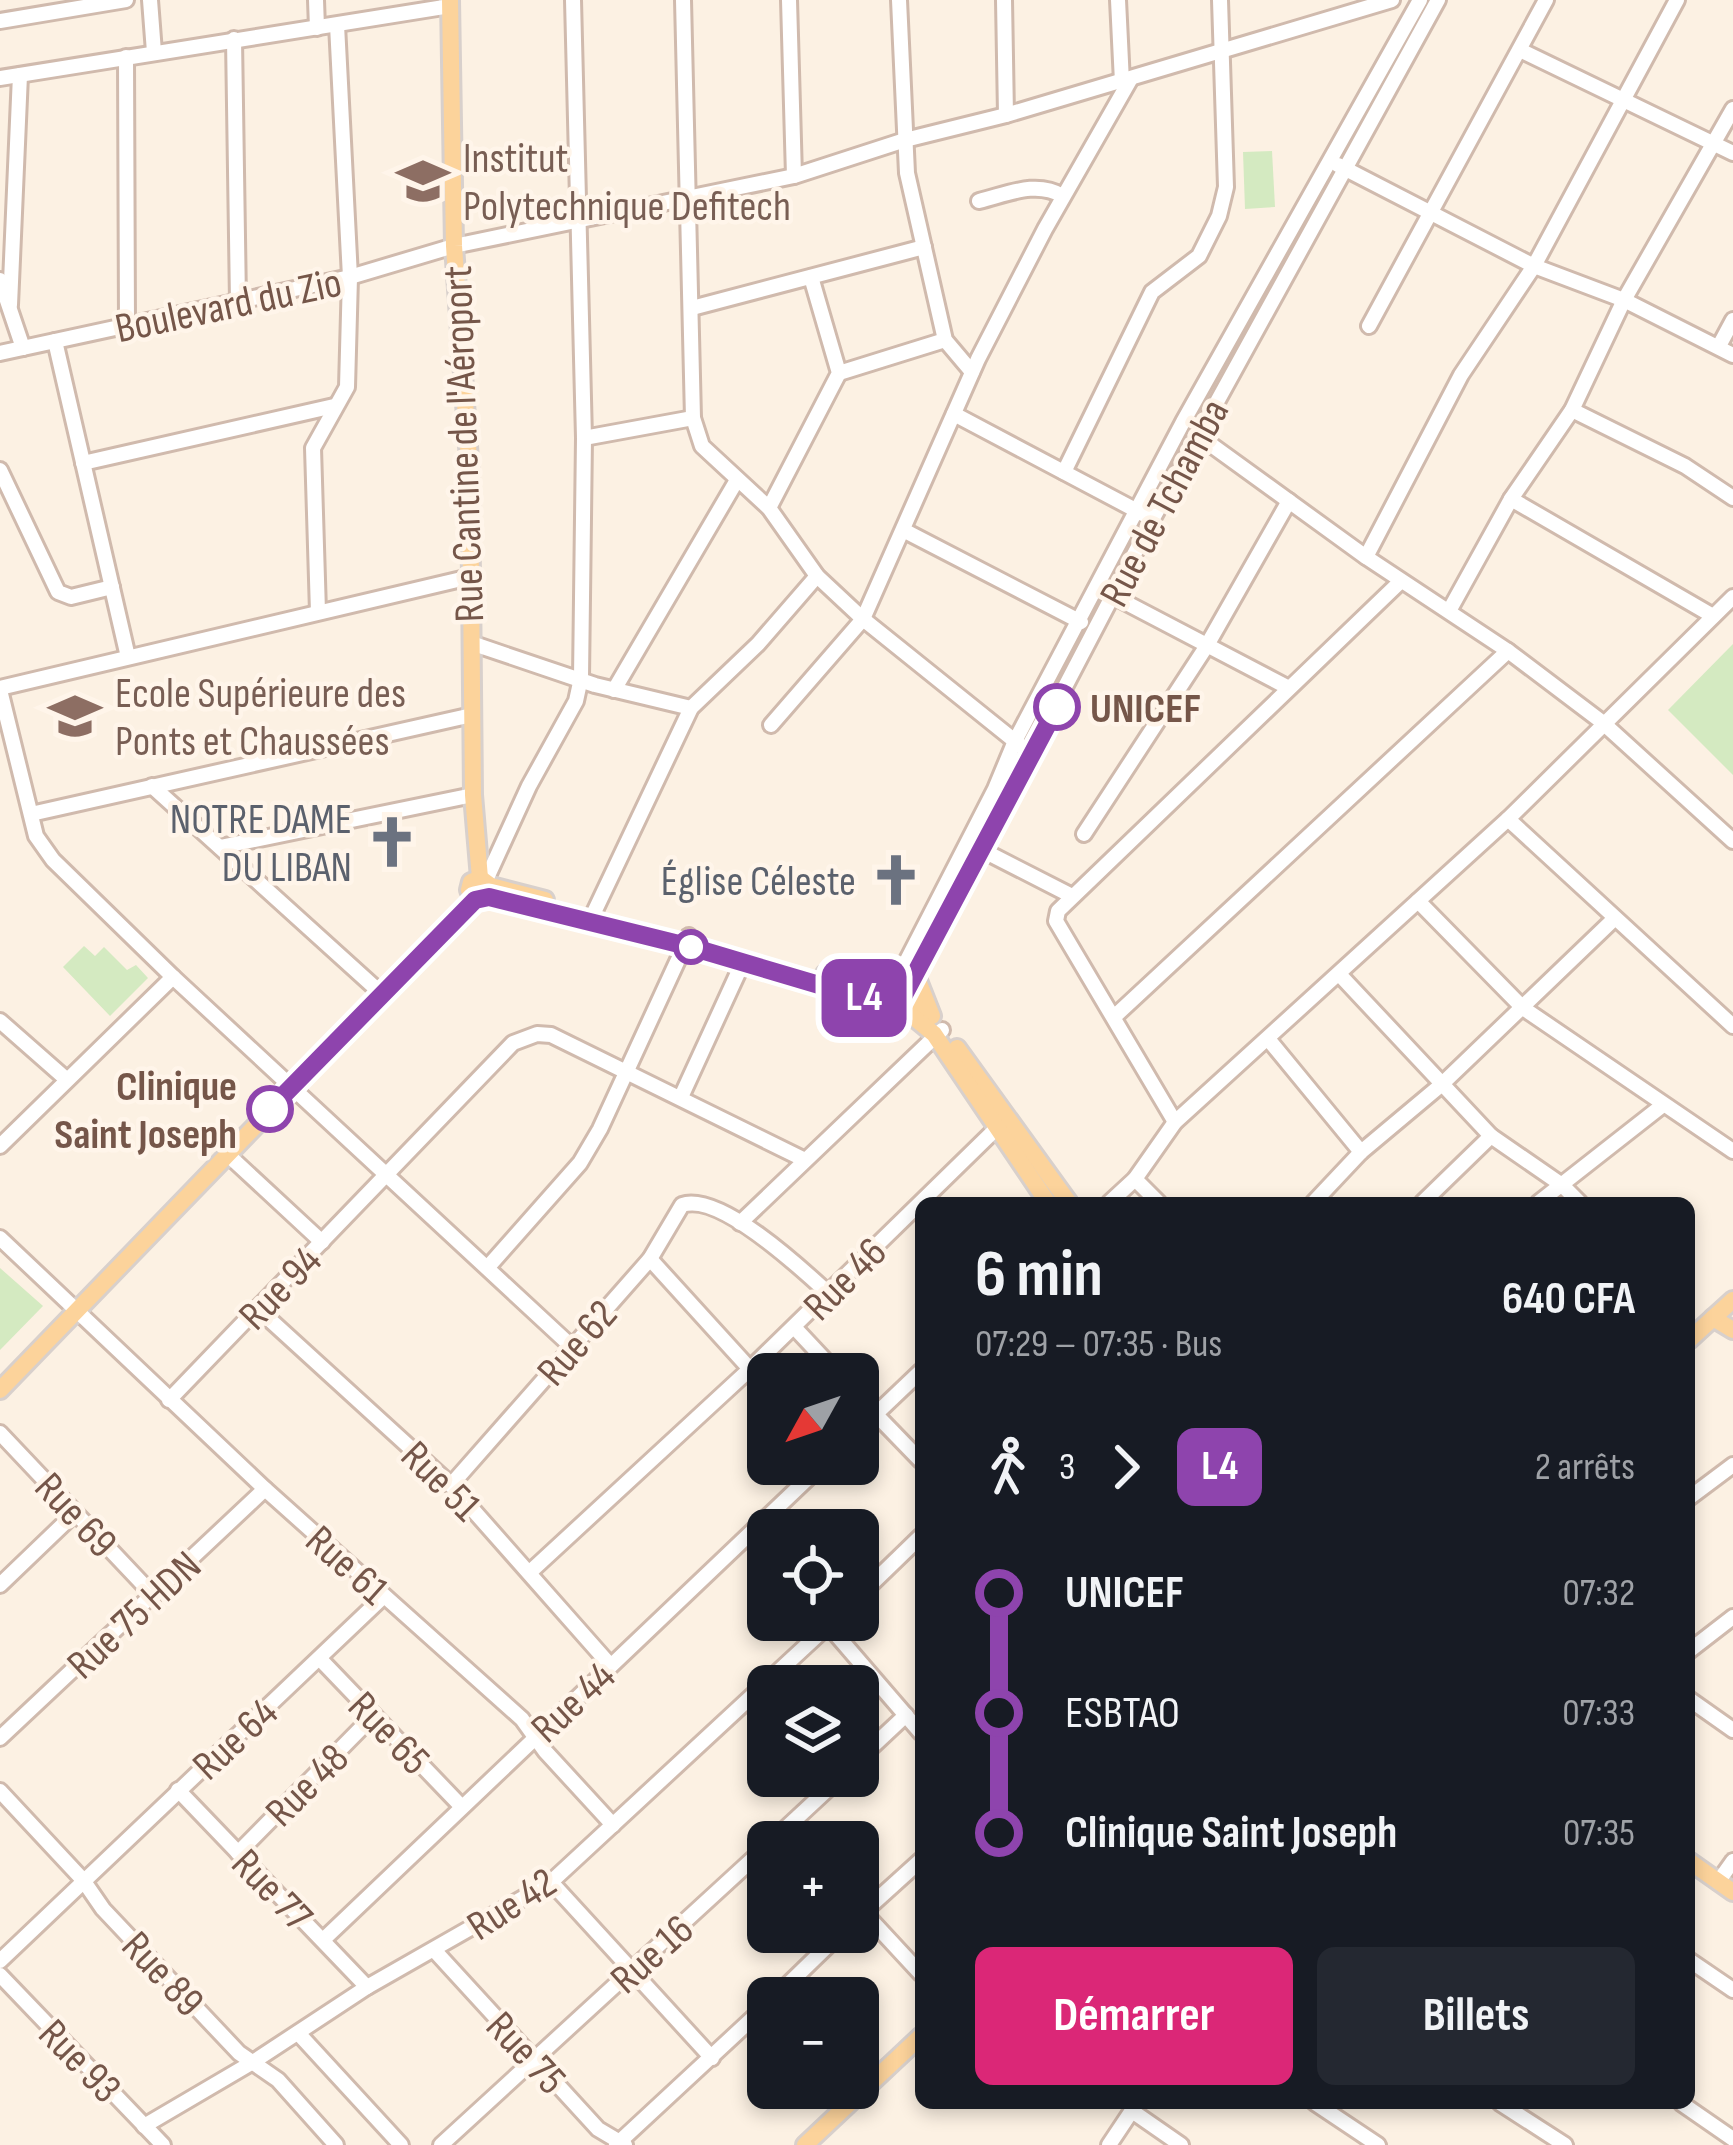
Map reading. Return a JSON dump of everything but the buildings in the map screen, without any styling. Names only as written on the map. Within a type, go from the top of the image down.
[{"type":"main road","name":"Rue Cantine de l'Aéroport","points":[[450,3],[454,246],[470,474],[472,795],[484,888]]},
{"type":"main road","points":[[0,1390],[484,888],[893,1001],[936,1027]]},
{"type":"main road","points":[[687,941],[743,962],[893,1001]]},
{"type":"main road","points":[[914,973],[936,1027],[1064,1197]]},
{"type":"main road","points":[[1003,1121],[1045,1197]]},
{"type":"main road","points":[[1695,1322],[1726,1308]]},
{"type":"main road","points":[[1695,1335],[1726,1308]]},
{"type":"main road","points":[[1695,1865],[1726,1887]]},
{"type":"main road","points":[[805,2145],[915,2042]]},
{"type":"main road","points":[[818,2145],[915,2054]]},
{"type":"street","points":[[21,0],[22,17]]},
{"type":"street","points":[[0,21],[126,0]]},
{"type":"street","points":[[150,0],[154,52]]},
{"type":"street","points":[[316,0],[317,28]]},
{"type":"street","points":[[484,888],[529,787],[576,701],[581,677],[584,438],[573,0]]},
{"type":"street","points":[[683,0],[693,418],[702,446],[769,508],[817,576],[863,619],[1031,754]]},
{"type":"street","points":[[789,0],[794,176]]},
{"type":"street","points":[[899,0],[904,156],[945,340],[973,372]]},
{"type":"street","points":[[1004,0],[1006,116]]},
{"type":"street","points":[[771,725],[863,619],[973,372],[1126,81],[1118,0]]},
{"type":"street","points":[[1064,472],[1152,292],[1199,256],[1219,216],[1226,187],[1220,0]]},
{"type":"street","points":[[1329,0],[1330,20]]},
{"type":"street","name":"Boulevard du Zio","points":[[0,353],[350,278],[454,246],[794,176],[1392,0]]},
{"type":"street","name":"Rue de Tchamba","points":[[893,1001],[914,973],[982,850],[1420,0]]},
{"type":"street","name":"Rue de Tchamba","points":[[893,1001],[1015,741],[1204,384],[1438,0]]},
{"type":"street","points":[[1369,326],[1546,0]]},
{"type":"street","points":[[1366,557],[1461,375],[1534,266],[1676,0]]},
{"type":"street","points":[[0,78],[450,3]]},
{"type":"street","points":[[318,612],[314,448],[346,387],[350,278],[338,25]]},
{"type":"street","points":[[234,39],[238,302]]},
{"type":"street","points":[[1520,50],[1733,153]]},
{"type":"street","points":[[126,57],[128,326]]},
{"type":"street","points":[[10,304],[20,75]]},
{"type":"street","points":[[1449,611],[1511,499],[1572,410],[1624,300],[1733,109]]},
{"type":"street","points":[[1338,165],[1534,266],[1624,300],[1733,355]]},
{"type":"street","points":[[979,201],[1036,187],[1063,196]]},
{"type":"street","points":[[692,308],[924,247]]},
{"type":"street","points":[[769,508],[838,373],[811,277]]},
{"type":"street","points":[[0,280],[23,348]]},
{"type":"street","points":[[1719,346],[1733,320]]},
{"type":"street","points":[[838,373],[945,340]]},
{"type":"street","points":[[56,341],[128,657]]},
{"type":"street","points":[[83,463],[334,406]]},
{"type":"street","points":[[1572,410],[1685,466],[1733,498]]},
{"type":"street","points":[[954,414],[1151,520]]},
{"type":"street","points":[[584,438],[693,418]]},
{"type":"street","points":[[1199,436],[1602,722],[1733,841]]},
{"type":"street","points":[[0,470],[58,592],[71,597],[112,587]]},
{"type":"street","points":[[614,690],[736,480]]},
{"type":"street","points":[[1511,499],[1713,616]]},
{"type":"street","points":[[1084,834],[1206,647],[1289,501]]},
{"type":"street","points":[[904,531],[1081,622]]},
{"type":"street","points":[[592,917],[691,708],[758,644],[817,576]]},
{"type":"street","points":[[470,577],[0,689],[36,836],[53,860],[571,1346]]},
{"type":"street","points":[[1175,1122],[1056,921],[1058,911],[1401,581]]},
{"type":"street","points":[[1115,597],[1287,687]]},
{"type":"street","points":[[1116,1197],[1135,1179],[1175,1122],[1508,819],[1733,598]]},
{"type":"street","points":[[471,644],[614,690],[691,708]]},
{"type":"street","points":[[1114,1017],[1508,651]]},
{"type":"street","points":[[32,814],[472,715]]},
{"type":"street","points":[[152,786],[383,995]]},
{"type":"street","points":[[220,847],[472,795]]},
{"type":"street","points":[[1508,819],[1733,1026]]},
{"type":"street","points":[[982,850],[1072,896]]},
{"type":"street","points":[[1418,901],[1523,1008],[1732,1149]]},
{"type":"street","points":[[1319,1197],[1361,1152],[1441,1085],[1614,919]]},
{"type":"street","points":[[488,1267],[580,1163],[687,941]]},
{"type":"street","points":[[681,1097],[743,962]]},
{"type":"street","points":[[1339,974],[1492,1136],[1574,1197]]},
{"type":"street","points":[[0,1146],[173,977]]},
{"type":"street","points":[[0,1021],[66,1079]]},
{"type":"street","points":[[828,1293],[785,1252],[740,1223],[936,1027]]},
{"type":"street","name":"Rue 94","points":[[170,1400],[513,1043],[524,1037],[550,1035],[803,1159]]},
{"type":"street","points":[[1269,1040],[1361,1152]]},
{"type":"street","points":[[1546,1197],[1663,1105]]},
{"type":"street","name":"Rue 46","points":[[926,1197],[1003,1121]]},
{"type":"street","points":[[1428,1197],[1492,1136]]},
{"type":"street","points":[[226,1153],[322,1242]]},
{"type":"street","points":[[1135,1179],[1153,1197]]},
{"type":"street","name":"Rue 62","points":[[452,1485],[650,1259],[676,1210],[697,1203],[740,1223]]},
{"type":"street","name":"Rue 46","points":[[767,1353],[915,1207]]},
{"type":"street","name":"Rue 61","points":[[0,1238],[265,1489],[521,1719],[614,1825]]},
{"type":"street","points":[[650,1259],[747,1366]]},
{"type":"street","name":"Rue 51","points":[[258,1309],[452,1485],[610,1665]]},
{"type":"street","points":[[794,1327],[818,1353]]},
{"type":"street","name":"Rue 46","points":[[530,1572],[747,1372]]},
{"type":"street","points":[[879,1410],[915,1377]]},
{"type":"street","points":[[879,1418],[915,1455]]},
{"type":"street","name":"Rue 69","points":[[0,1433],[154,1596]]},
{"type":"street","points":[[1695,1494],[1733,1465]]},
{"type":"street","name":"Rue 44","points":[[323,1940],[801,1485]]},
{"type":"street","name":"Rue 75 HDN","points":[[0,1738],[265,1489]]},
{"type":"street","points":[[0,1586],[75,1513]]},
{"type":"street","points":[[879,1577],[915,1542]]},
{"type":"street","name":"Rue 64","points":[[0,1961],[384,1597]]},
{"type":"street","points":[[1695,1644],[1733,1617]]},
{"type":"street","name":"Rue 42","points":[[144,2126],[367,1987],[551,1882],[812,1641]]},
{"type":"street","points":[[846,1641],[915,1726]]},
{"type":"street","name":"Rue 65","points":[[320,1658],[460,1805]]},
{"type":"street","points":[[1695,1703],[1733,1730]]},
{"type":"street","name":"Rue 48","points":[[238,1853],[374,1715]]},
{"type":"street","points":[[879,1740],[906,1715]]},
{"type":"street","name":"Rue 77","points":[[178,1790],[367,1987]]},
{"type":"street","name":"Rue 89","points":[[0,1792],[239,2053],[278,2080],[336,2145]]},
{"type":"street","name":"Rue 16","points":[[794,1821],[819,1797]]},
{"type":"street","points":[[1726,1887],[1733,1861]]},
{"type":"street","name":"Rue 16","points":[[441,2145],[747,1865]]},
{"type":"street","points":[[879,1896],[915,1865]]},
{"type":"street","points":[[551,1882],[712,2058]]},
{"type":"street","points":[[879,1931],[915,1968]]},
{"type":"street","name":"Rue 75","points":[[435,1951],[598,2129],[620,2144]]},
{"type":"street","points":[[796,1977],[820,1953]]},
{"type":"street","points":[[1695,1964],[1733,1990]]},
{"type":"street","name":"Rue 93","points":[[0,1975],[163,2145]]},
{"type":"street","points":[[620,2144],[747,2024]]},
{"type":"street","points":[[298,2033],[401,2145]]},
{"type":"street","points":[[1109,2145],[1134,2109]]},
{"type":"street","points":[[1137,2109],[1181,2145]]},
{"type":"street","points":[[1324,2109],[1378,2145]]},
{"type":"street","points":[[1510,2109],[1562,2144]]},
{"type":"street","points":[[1690,2109],[1729,2137]]},
{"type":"green space","points":[[1272,151],[1275,207],[1245,209],[1243,152]]},
{"type":"green space","points":[[1733,644],[1733,775],[1668,710]]},
{"type":"green space","points":[[84,946],[95,956],[104,947],[127,970],[136,965],[148,978],[110,1016],[63,967]]},
{"type":"green space","points":[[0,1268],[43,1306],[0,1350]]},
{"type":"bus line","name":"L4","points":[[270,1109],[475,900],[489,897],[691,947],[897,1008],[1057,707]]},
{"type":"place","name":"Institut Polytechnique Defitech","points":[[423,181]]},
{"type":"place","name":"UNICEF","points":[[1057,707]]},
{"type":"place","name":"Ecole Supérieure des Ponts et Chaussées","points":[[75,716]]},
{"type":"place","name":"NOTRE DAME DU LIBAN","points":[[392,842]]},
{"type":"place","name":"Église Céleste","points":[[896,880]]},
{"type":"place","name":"Clinique Saint Joseph","points":[[270,1109]]}]
